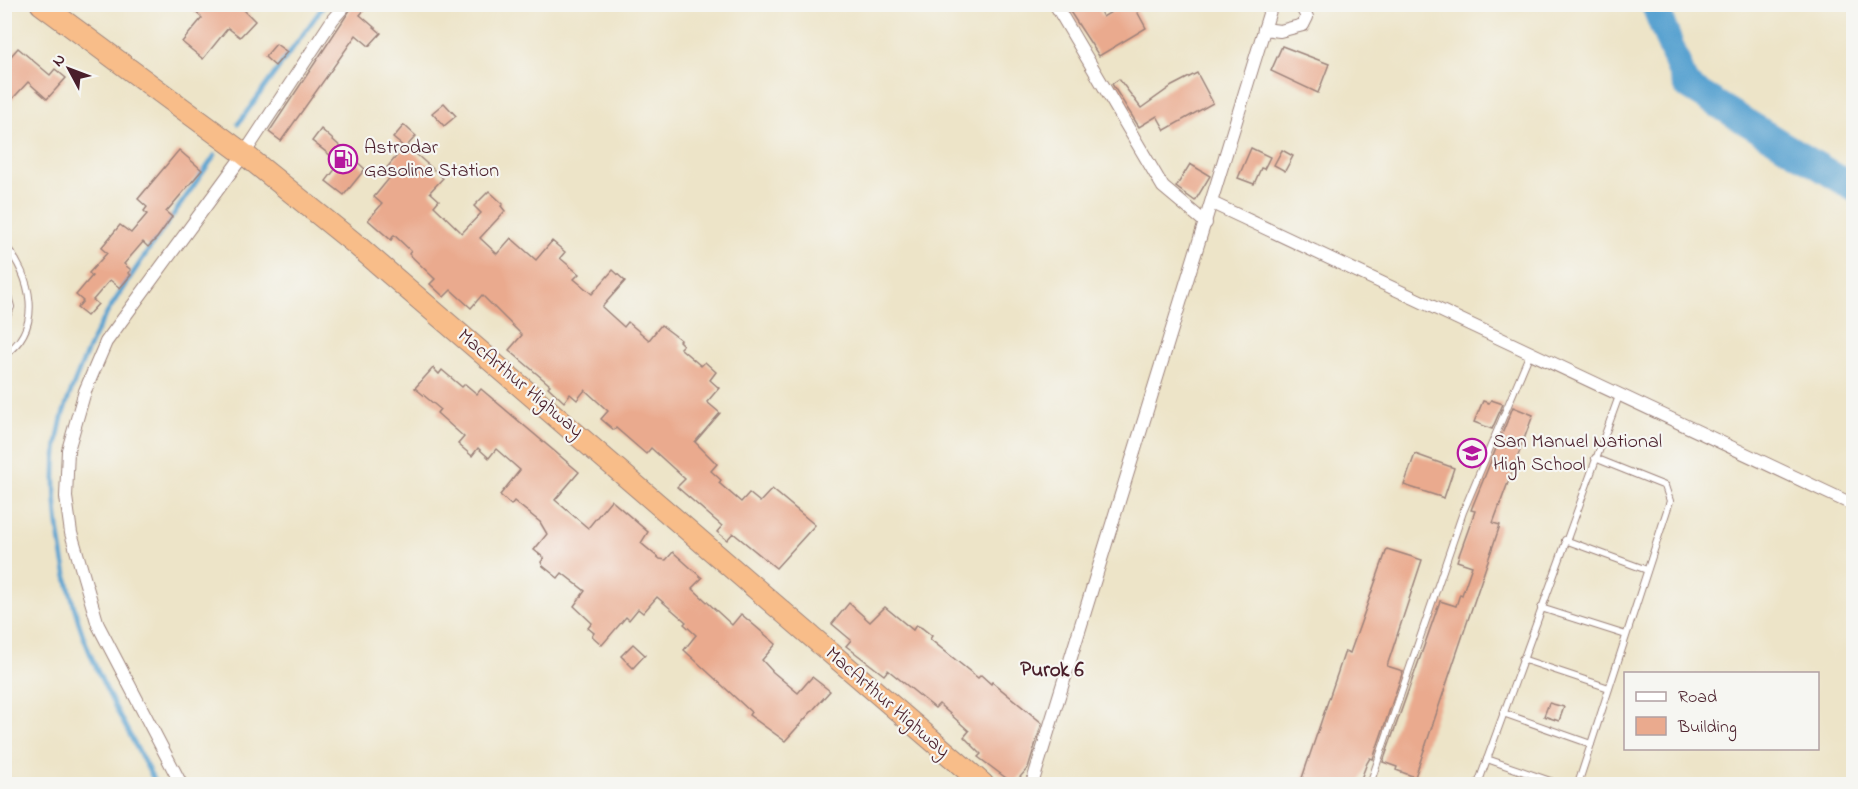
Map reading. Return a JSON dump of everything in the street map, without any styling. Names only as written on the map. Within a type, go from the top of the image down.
[{"type":"highway","name":"MacArthur Highway","points":[[41,4],[244,154],[353,242],[558,415],[717,557],[983,784]]},
{"type":"street","points":[[181,784],[98,625],[71,533],[66,497],[69,450],[85,390],[106,342],[244,154],[333,19],[346,4]]},
{"type":"street","points":[[1055,4],[1163,187],[1206,223]]},
{"type":"street","points":[[1032,784],[1272,4]]},
{"type":"street","points":[[1264,29],[1280,32],[1303,25],[1307,17],[1300,4]]},
{"type":"street","points":[[1212,203],[1854,505]]},
{"type":"lane","points":[[4,244],[24,277],[31,301],[25,333],[15,348],[4,355]]},
{"type":"lane","points":[[4,280],[11,307],[4,323]]},
{"type":"lane","points":[[1370,784],[1463,512],[1530,353]]},
{"type":"lane","points":[[1478,784],[1619,396]]},
{"type":"lane","points":[[1578,784],[1670,501],[1665,486],[1595,458]]},
{"type":"lane","points":[[1565,540],[1647,570]]},
{"type":"lane","points":[[1541,608],[1626,635]]},
{"type":"lane","points":[[1522,659],[1609,688]]},
{"type":"lane","points":[[1503,713],[1591,744]]},
{"type":"lane","points":[[1487,759],[1559,784]]},
{"type":"building","points":[[187,4],[238,4],[255,21],[240,37],[228,28],[203,59],[182,42],[202,18]]},
{"type":"building","points":[[354,4],[369,4],[360,15],[381,33],[369,46],[356,35],[281,141],[269,132]]},
{"type":"building","points":[[1065,4],[1096,4],[1103,17],[1124,4],[1133,4],[1146,28],[1099,56]]},
{"type":"building","points":[[276,44],[287,52],[275,66],[265,57]]},
{"type":"building","points":[[1282,46],[1329,64],[1318,93],[1271,71]]},
{"type":"building","points":[[18,48],[50,75],[55,69],[66,78],[47,99],[28,82],[4,108],[4,64]]},
{"type":"building","points":[[1197,73],[1213,103],[1165,130],[1157,116],[1139,127],[1112,84],[1119,79],[1141,108],[1172,86]]},
{"type":"building","points":[[444,103],[456,116],[444,126],[432,113]]},
{"type":"building","points":[[404,125],[416,136],[407,146],[443,178],[430,192],[439,200],[434,206],[462,233],[481,213],[474,206],[489,191],[503,204],[501,206],[505,211],[480,238],[497,254],[511,238],[536,260],[552,241],[565,252],[560,258],[579,274],[574,279],[592,294],[613,270],[625,281],[602,307],[624,327],[628,322],[649,340],[661,325],[681,340],[679,341],[683,345],[680,348],[701,366],[705,362],[716,372],[710,380],[719,388],[707,402],[720,413],[695,442],[717,464],[711,471],[721,480],[719,483],[741,502],[749,493],[760,502],[772,489],[815,525],[776,568],[733,533],[727,540],[717,532],[722,526],[677,487],[685,479],[651,448],[646,454],[616,428],[614,430],[601,419],[608,411],[585,390],[577,400],[570,394],[564,402],[548,387],[550,385],[509,350],[522,335],[482,295],[471,308],[451,290],[444,297],[430,284],[435,279],[409,254],[411,251],[394,235],[391,240],[368,220],[382,204],[374,197],[392,175],[385,170],[404,147],[393,138]]},
{"type":"building","points":[[321,129],[365,169],[344,195],[326,181],[340,163],[312,141]]},
{"type":"building","points":[[1251,148],[1270,157],[1264,169],[1261,168],[1254,184],[1238,178]]},
{"type":"building","points":[[179,150],[202,170],[166,212],[172,217],[157,238],[148,247],[143,242],[124,264],[131,270],[128,273],[131,275],[120,288],[110,280],[93,300],[98,304],[87,316],[77,308],[83,301],[76,295],[92,276],[89,273],[107,253],[101,248],[120,225],[131,233],[147,214],[144,211],[147,207],[138,199]]},
{"type":"building","points":[[1282,150],[1293,156],[1285,171],[1274,165]]},
{"type":"building","points":[[1190,164],[1210,176],[1195,201],[1176,187]]},
{"type":"building","points":[[433,368],[439,374],[442,370],[462,387],[465,384],[477,394],[481,389],[579,472],[555,500],[588,528],[611,500],[648,532],[641,543],[660,559],[666,560],[673,552],[702,578],[692,588],[732,625],[741,614],[776,644],[762,660],[773,672],[798,693],[812,677],[830,691],[785,741],[749,715],[751,712],[684,650],[696,635],[684,624],[686,622],[657,597],[643,613],[638,609],[629,620],[626,617],[602,645],[592,636],[594,633],[588,628],[592,623],[574,606],[585,591],[562,573],[558,578],[543,566],[541,562],[544,558],[534,550],[547,534],[540,522],[514,501],[511,505],[500,495],[520,470],[496,449],[489,458],[478,448],[472,456],[458,444],[464,437],[437,413],[440,409],[415,388]]},
{"type":"building","points":[[1491,400],[1503,404],[1492,429],[1474,422],[1483,401],[1489,403]]},
{"type":"building","points":[[1513,407],[1533,415],[1493,523],[1500,525],[1415,777],[1383,762],[1440,601],[1456,606],[1460,594],[1462,595],[1472,566],[1457,561],[1475,511],[1471,510]]},
{"type":"building","points":[[1415,454],[1454,468],[1444,498],[1404,485]]},
{"type":"building","points":[[1387,549],[1422,560],[1387,666],[1403,671],[1373,759],[1370,758],[1367,763],[1359,784],[1300,784],[1345,651],[1350,653]]},
{"type":"building","points":[[849,603],[870,622],[885,607],[913,630],[916,625],[922,628],[932,636],[930,639],[978,678],[981,675],[991,684],[992,682],[1042,723],[1028,768],[1014,784],[978,757],[981,754],[964,737],[969,731],[939,704],[935,708],[888,670],[884,675],[846,646],[851,640],[832,624]]},
{"type":"building","points":[[633,644],[645,655],[633,668],[621,656]]},
{"type":"building","points":[[1549,703],[1564,707],[1559,721],[1544,716]]},
{"type":"waterway","points":[[238,124],[325,4]]},
{"type":"waterway","points":[[1654,4],[1686,85],[1854,188]]},
{"type":"waterway","points":[[156,784],[94,663],[75,608],[67,577],[57,511],[56,449],[68,400],[100,325],[141,260],[215,155]]},
{"type":"place","name":"Astrodar Gasoline Station","points":[[343,159]]},
{"type":"place","name":"San Manuel National High School","points":[[1472,453]]},
{"type":"district","name":"Purok 6","points":[[1052,671]]}]
